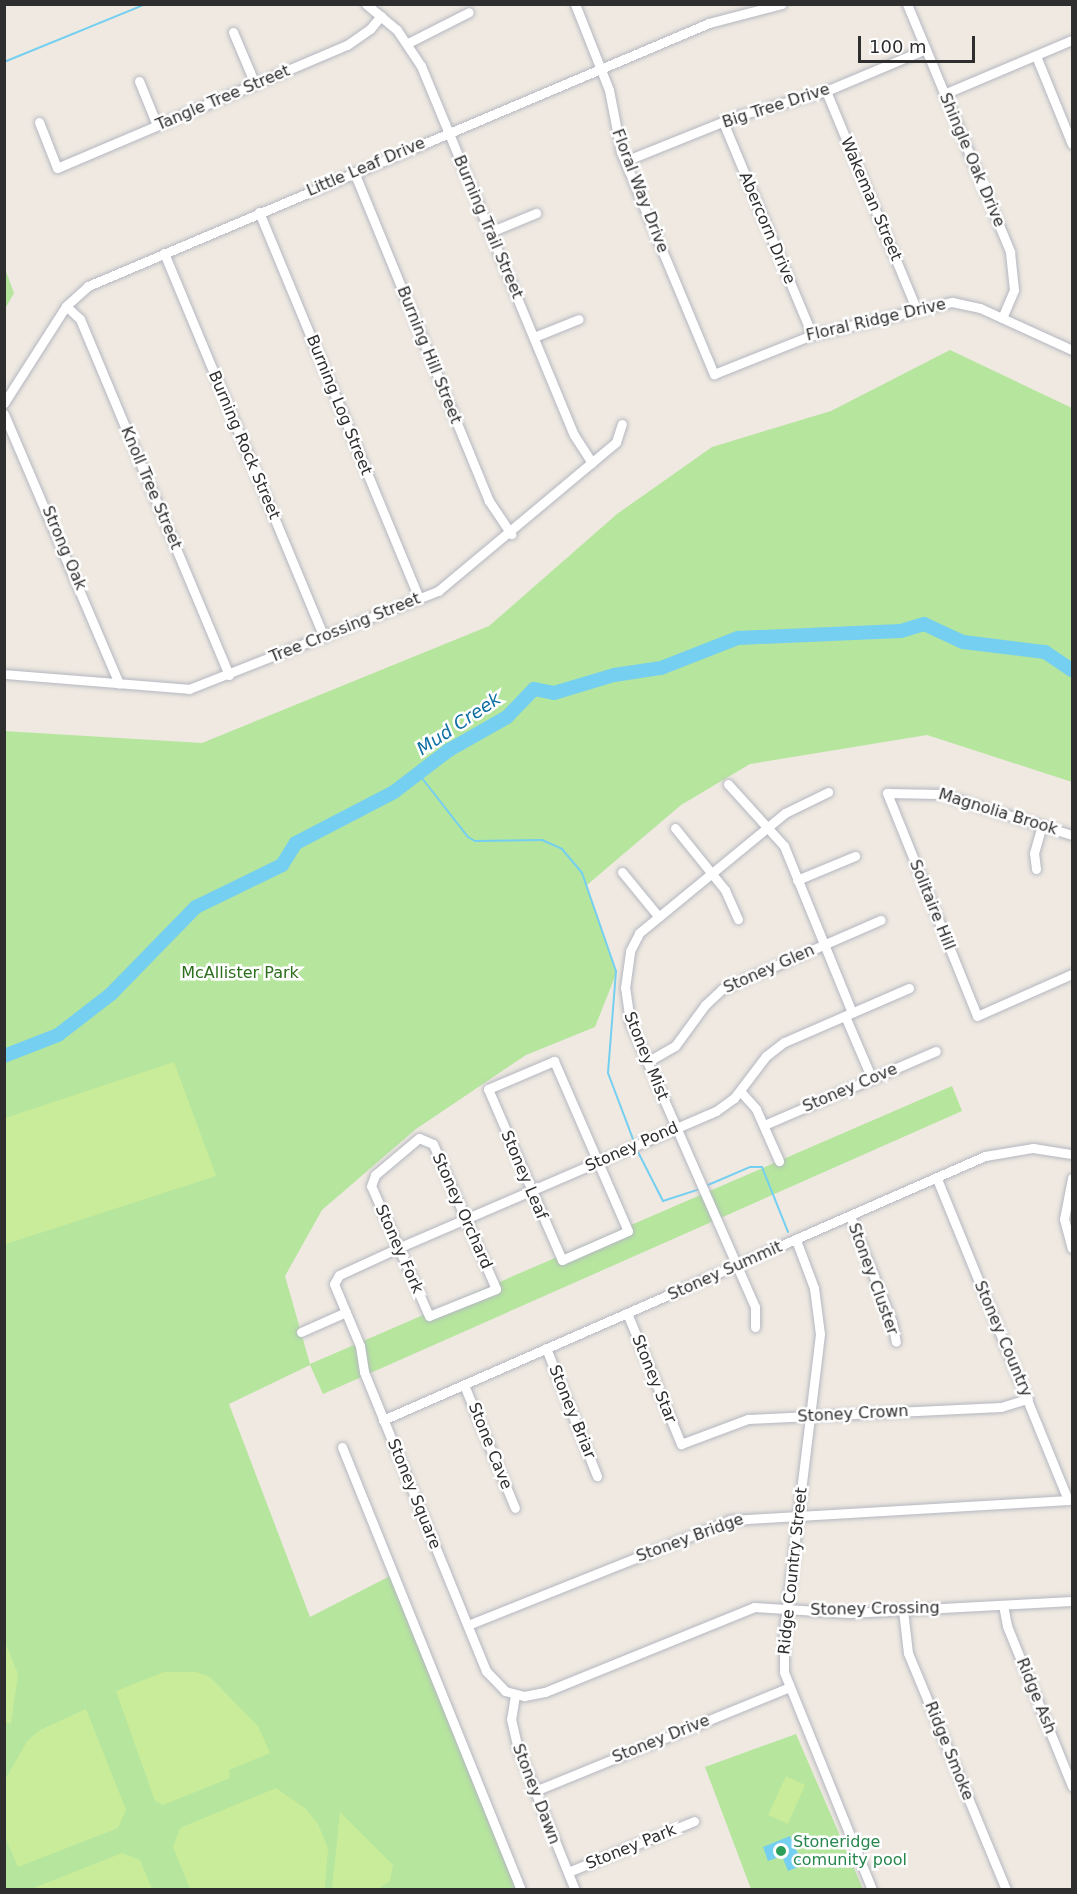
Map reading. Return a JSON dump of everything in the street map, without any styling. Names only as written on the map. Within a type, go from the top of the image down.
[{"type":"street","name":"Burning Trail Street","points":[[366,4],[408,44],[421,66],[574,435],[592,463]]},
{"type":"street","name":"Floral Way Drive","points":[[575,4],[602,68],[625,161],[714,374]]},
{"type":"street","name":"Little Leaf Drive","points":[[4,403],[66,306],[88,286],[709,23],[782,4]]},
{"type":"street","name":"Shingle Oak Drive","points":[[907,4],[1012,260],[1014,290],[1002,318]]},
{"type":"street","points":[[408,44],[469,12]]},
{"type":"street","name":"Tangle Tree Street","points":[[39,122],[57,168],[353,42],[381,16]]},
{"type":"street","points":[[233,32],[255,84]]},
{"type":"street","points":[[944,94],[1072,40]]},
{"type":"street","name":"Big Tree Drive","points":[[625,161],[723,122],[826,91],[926,49]]},
{"type":"street","points":[[1036,56],[1072,144]]},
{"type":"street","points":[[139,81],[157,126]]},
{"type":"street","name":"Wakeman Street","points":[[826,91],[916,308]]},
{"type":"street","name":"Abercorn Drive","points":[[723,122],[812,335]]},
{"type":"street","name":"Burning Hill Street","points":[[354,172],[489,501],[511,534]]},
{"type":"street","name":"Burning Log Street","points":[[259,212],[419,599]]},
{"type":"street","points":[[490,232],[536,213]]},
{"type":"street","name":"Burning Rock Street","points":[[164,253],[324,637]]},
{"type":"street","name":"Floral Ridge Drive","points":[[714,374],[812,335],[916,308],[962,303],[1002,318],[1072,350]]},
{"type":"street","name":"Knoll Tree Street","points":[[66,306],[80,319],[229,675]]},
{"type":"street","points":[[534,337],[579,319]]},
{"type":"street","name":"Strong Oak","points":[[4,414],[119,684]]},
{"type":"street","name":"Tree Crossing Street","points":[[4,674],[189,689],[419,599],[456,580],[511,534],[620,437],[622,424]]},
{"type":"street","points":[[728,784],[784,846],[824,944],[872,1079]]},
{"type":"street","name":"Stoney Mist","points":[[755,1327],[757,1314],[630,1022],[625,988],[632,945],[659,917],[711,872],[797,805],[828,792]]},
{"type":"street","name":"Magnolia Brook","points":[[887,793],[940,794],[1072,835]]},
{"type":"street","name":"Solitaire Hill","points":[[887,793],[977,1016],[1072,975]]},
{"type":"street","points":[[1036,869],[1034,853],[1042,825]]},
{"type":"street","points":[[675,828],[725,890],[738,919]]},
{"type":"street","points":[[797,880],[855,856]]},
{"type":"street","points":[[622,872],[659,917]]},
{"type":"street","name":"Stoney Glen","points":[[647,1062],[675,1046],[705,1005],[722,989],[881,920]]},
{"type":"street","name":"Stoney Pond","points":[[335,1279],[398,1248],[716,1111],[740,1091],[772,1050],[909,987]]},
{"type":"street","name":"Stoney Cove","points":[[764,1125],[936,1051]]},
{"type":"street","name":"Stoney Leaf","points":[[554,1061],[598,1162],[628,1231],[562,1260],[530,1191],[488,1089],[554,1061]]},
{"type":"street","points":[[740,1091],[764,1125],[779,1161]]},
{"type":"street","name":"Stoney Orchard","points":[[371,1181],[415,1140],[422,1138],[433,1144],[496,1289],[429,1316]]},
{"type":"street","name":"Stoney Summit","points":[[383,1419],[1005,1151],[1050,1149],[1072,1154]]},
{"type":"street","points":[[1072,1178],[1064,1219],[1072,1248]]},
{"type":"street","name":"Stoney Country","points":[[937,1179],[1068,1500]]},
{"type":"street","name":"Stoney Fork","points":[[371,1181],[429,1316]]},
{"type":"street","name":"Stoney Cluster","points":[[850,1216],[892,1322],[896,1342]]},
{"type":"street","name":"Ridge Country Street","points":[[796,1240],[814,1288],[819,1317],[810,1417],[786,1609],[783,1660],[788,1688],[872,1890]]},
{"type":"street","name":"Stoney Square","points":[[335,1279],[360,1346],[363,1370],[491,1680],[516,1695]]},
{"type":"street","points":[[301,1332],[346,1312]]},
{"type":"street","name":"Stoney Star","points":[[627,1313],[681,1444]]},
{"type":"street","name":"Stoney Briar","points":[[546,1348],[597,1476]]},
{"type":"street","name":"Stone Cave","points":[[464,1384],[515,1508]]},
{"type":"street","name":"Stoney Crown","points":[[681,1444],[748,1419],[1001,1407],[1028,1399]]},
{"type":"street","points":[[342,1447],[521,1890]]},
{"type":"street","name":"Stoney Bridge","points":[[468,1625],[731,1520],[798,1513],[1068,1500]]},
{"type":"street","name":"Stoney Crossing","points":[[516,1695],[545,1692],[744,1609],[786,1609],[822,1613],[1072,1601]]},
{"type":"street","name":"Ridge Ash","points":[[1003,1605],[1006,1626],[1072,1786]]},
{"type":"street","name":"Ridge Smoke","points":[[903,1610],[908,1653],[1006,1890]]},
{"type":"street","name":"Stoney Drive","points":[[534,1791],[788,1688]]},
{"type":"street","name":"Stoney Dawn","points":[[516,1695],[511,1719],[514,1735],[534,1791],[575,1890]]},
{"type":"street","name":"Stoney Park","points":[[568,1872],[694,1821]]},
{"type":"green space","points":[[5,269],[14,293],[4,309]]},
{"type":"green space","name":"McAllister Park","points":[[950,350],[1072,408],[1072,782],[927,735],[750,764],[681,805],[587,885],[616,974],[595,1027],[526,1055],[416,1129],[322,1210],[285,1276],[310,1364],[952,1086],[962,1111],[323,1394],[310,1365],[229,1404],[310,1617],[392,1575],[518,1889],[5,1889],[4,731],[202,743],[489,626],[617,514],[712,447],[831,411]]},
{"type":"green space","points":[[174,1062],[216,1176],[6,1244],[5,1118]]},
{"type":"green space","points":[[5,1642],[18,1674],[11,1724],[5,1722]]},
{"type":"green space","points":[[164,1672],[196,1672],[210,1677],[258,1726],[270,1753],[229,1770],[230,1778],[163,1805],[155,1801],[116,1691]]},
{"type":"green space","points":[[86,1709],[126,1810],[118,1828],[18,1867],[5,1837],[6,1778],[28,1740],[40,1730]]},
{"type":"green space","points":[[796,1734],[863,1889],[751,1889],[705,1767]]},
{"type":"green space","points":[[786,1776],[805,1785],[788,1824],[768,1815]]},
{"type":"green space","points":[[276,1788],[306,1809],[318,1824],[328,1848],[325,1889],[190,1889],[173,1847],[180,1828]]},
{"type":"green space","points":[[340,1812],[393,1865],[390,1881],[378,1889],[332,1889]]},
{"type":"green space","points":[[122,1853],[140,1860],[152,1889],[31,1889]]},
{"type":"water","name":"Stoneridge comunity pool","points":[[790,1836],[803,1865],[788,1871],[782,1856],[768,1861],[763,1847]]},
{"type":"waterway","points":[[4,62],[146,4]]},
{"type":"waterway","name":"Mud Creek","points":[[4,1056],[58,1035],[111,994],[196,907],[282,865],[296,843],[394,792],[449,750],[507,717],[534,689],[554,693],[614,675],[661,668],[738,638],[901,631],[924,624],[963,642],[1045,652],[1072,670]]},
{"type":"waterway","points":[[418,773],[468,837],[475,841],[542,840],[562,849],[582,873],[616,971],[608,1073],[633,1139]]},
{"type":"waterway","points":[[638,1152],[663,1201],[697,1190]]},
{"type":"waterway","points":[[708,1185],[750,1167],[762,1167],[788,1232]]},
{"type":"place","name":"Stoneridge comunity pool","points":[[781,1851]]}]
